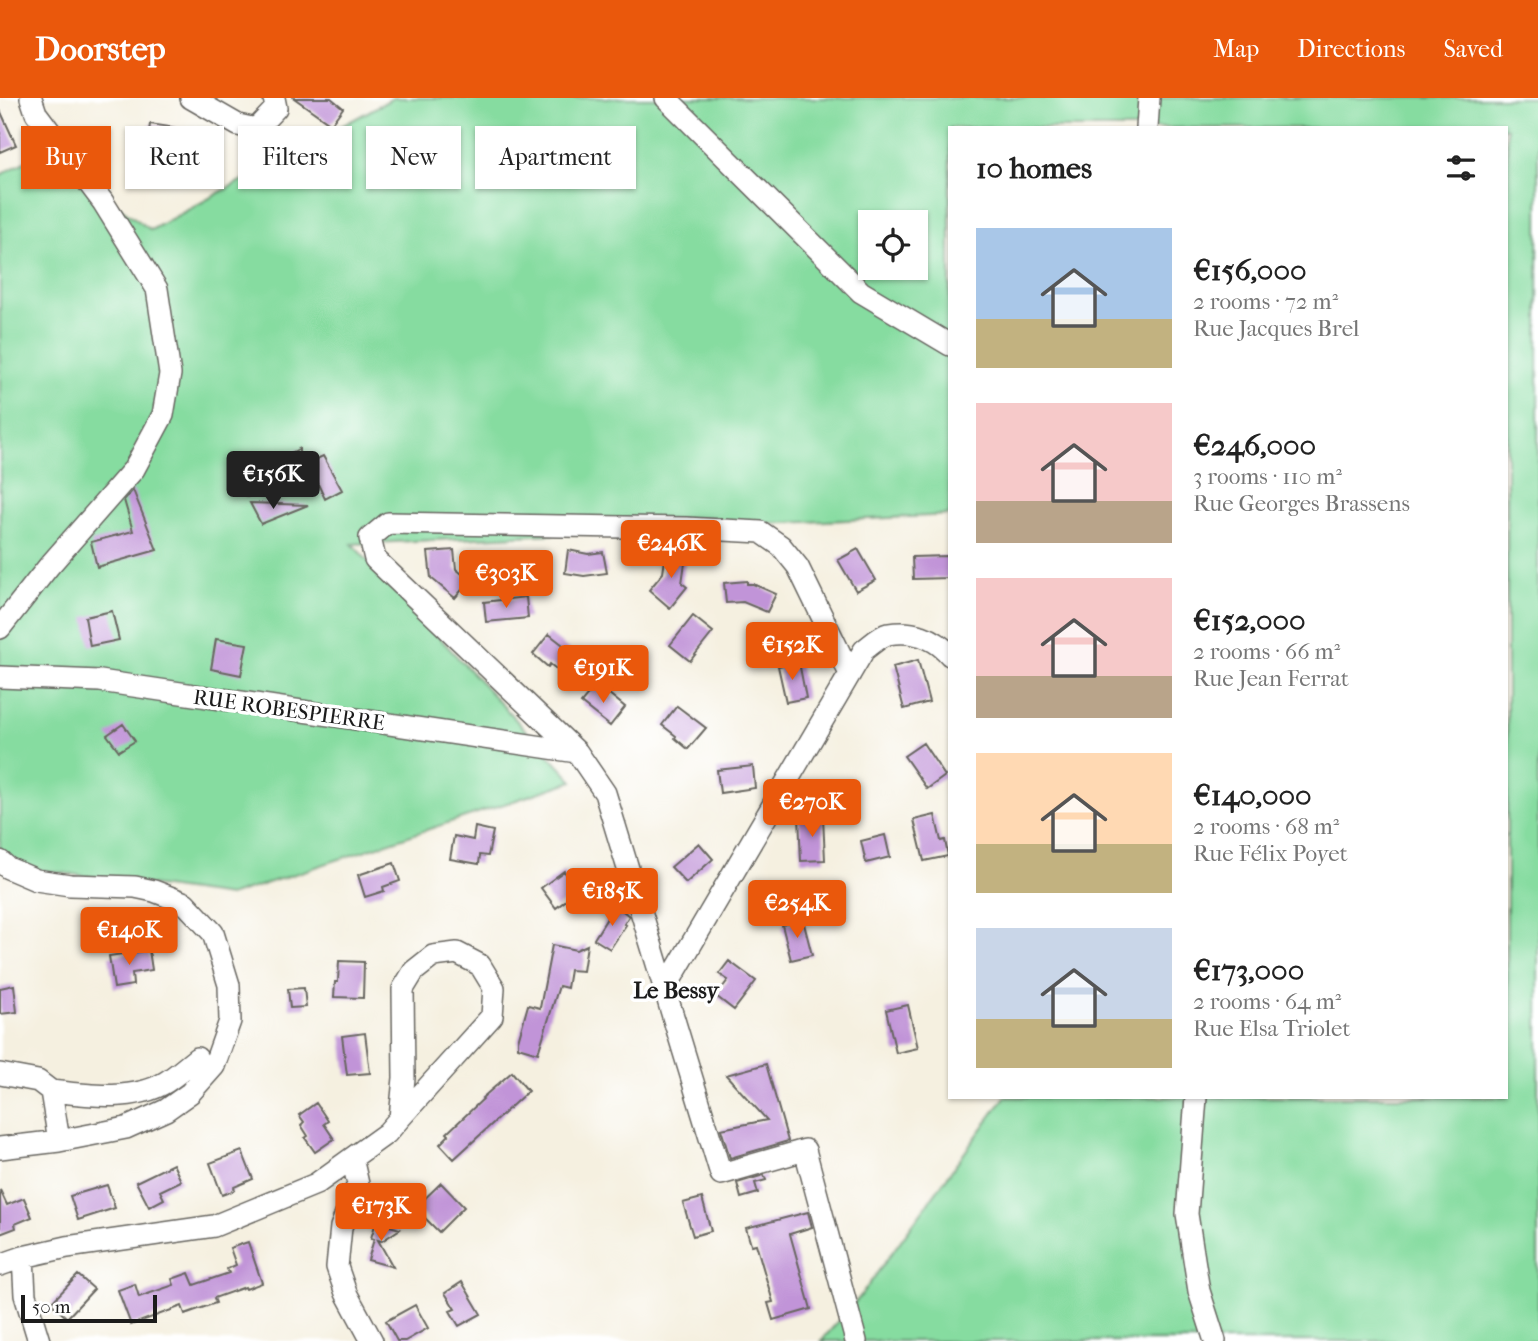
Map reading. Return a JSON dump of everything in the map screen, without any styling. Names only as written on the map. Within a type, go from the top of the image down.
[{"type":"street","points":[[0,628],[49,566],[134,469],[163,415],[170,373],[157,289],[103,202],[36,113],[31,98]]},
{"type":"street","points":[[191,98],[238,125],[256,129],[276,108],[274,98]]},
{"type":"street","points":[[666,98],[861,292],[948,344]]},
{"type":"street","points":[[1147,126],[1149,98]]},
{"type":"street","points":[[850,674],[798,567],[780,546],[761,532],[686,528],[388,523],[370,538],[375,559],[577,752],[605,793],[721,1174],[805,1150],[856,1341]]},
{"type":"street","points":[[665,989],[864,650],[886,635],[919,634],[948,652]]},
{"type":"street","name":"RUE ROBESPIERRE","points":[[0,677],[100,681],[577,752]]},
{"type":"street","points":[[0,861],[8,868],[36,880],[70,885],[135,887],[185,903],[213,933],[229,985],[230,1021],[214,1066],[190,1093],[166,1110],[126,1128],[0,1149]]},
{"type":"street","points":[[0,1265],[68,1247],[214,1226],[316,1184],[387,1133],[492,1016],[494,988],[480,965],[457,953],[433,956],[414,971],[403,989],[404,1078],[400,1118]]},
{"type":"street","points":[[0,1074],[85,1095],[131,1095],[164,1084],[197,1058]]},
{"type":"street","points":[[44,1086],[59,1141]]},
{"type":"street","points":[[1195,1099],[1186,1214],[1199,1291],[1215,1341]]},
{"type":"street","points":[[352,1158],[358,1184],[341,1227],[337,1267],[346,1293],[372,1341]]},
{"type":"street","points":[[23,1257],[25,1295],[39,1341]]},
{"type":"green space","points":[[393,98],[1538,98],[1538,1341],[821,1341],[859,1298],[1004,1099],[1508,1099],[1508,126],[948,126],[948,515],[352,544],[573,781],[229,896],[20,867],[0,850],[0,175],[21,164],[21,189],[94,189],[151,230],[238,183],[238,189],[352,189],[352,126],[342,126]]},
{"type":"building","points":[[294,98],[331,98],[343,108],[331,124]]},
{"type":"building","points":[[0,110],[16,145],[0,152]]},
{"type":"building","points":[[299,449],[299,472],[247,497],[239,480]]},
{"type":"building","points":[[323,456],[342,490],[325,499],[308,463]]},
{"type":"building","points":[[133,490],[157,550],[97,567],[91,542],[133,531],[124,500]]},
{"type":"building","points":[[250,503],[308,505],[261,524]]},
{"type":"building","points":[[858,549],[876,580],[856,591],[838,560]]},
{"type":"building","points":[[454,550],[456,569],[467,578],[467,584],[455,598],[431,578],[428,552]]},
{"type":"building","points":[[568,550],[588,554],[603,552],[607,573],[584,576],[565,573]]},
{"type":"building","points":[[666,553],[686,556],[682,583],[687,587],[670,608],[649,590],[663,573]]},
{"type":"building","points":[[948,556],[948,578],[913,579],[912,557]]},
{"type":"building","points":[[747,581],[747,584],[776,594],[767,612],[743,602],[726,603],[724,583]]},
{"type":"building","points":[[526,597],[528,618],[486,622],[484,602]]},
{"type":"building","points":[[112,611],[119,640],[90,646],[85,617]]},
{"type":"building","points":[[693,616],[713,632],[690,661],[670,645]]},
{"type":"building","points":[[549,634],[581,659],[566,677],[533,654]]},
{"type":"building","points":[[216,639],[247,644],[241,675],[211,669]]},
{"type":"building","points":[[918,660],[929,702],[904,709],[893,667]]},
{"type":"building","points":[[799,662],[806,698],[786,702],[778,666]]},
{"type":"building","points":[[597,684],[625,707],[610,726],[581,703]]},
{"type":"building","points":[[677,706],[706,728],[688,749],[662,725]]},
{"type":"building","points":[[123,724],[135,741],[119,751],[107,735]]},
{"type":"building","points":[[923,743],[945,776],[927,789],[904,756]]},
{"type":"building","points":[[753,766],[755,788],[720,793],[717,770]]},
{"type":"building","points":[[935,815],[941,841],[945,840],[948,856],[924,861],[914,820]]},
{"type":"building","points":[[799,817],[823,817],[825,860],[801,861]]},
{"type":"building","points":[[475,827],[493,831],[488,856],[480,855],[479,864],[450,859],[454,836],[473,840]]},
{"type":"building","points":[[885,835],[890,857],[866,863],[861,841]]},
{"type":"building","points":[[699,843],[713,859],[686,883],[671,867]]},
{"type":"building","points":[[394,863],[400,881],[383,887],[384,891],[365,897],[358,875]]},
{"type":"building","points":[[564,871],[578,891],[556,908],[541,888]]},
{"type":"building","points":[[618,907],[629,916],[610,949],[594,939],[609,915],[612,916]]},
{"type":"building","points":[[803,920],[812,955],[791,960],[782,925]]},
{"type":"building","points":[[552,945],[576,950],[587,945],[583,971],[570,970],[567,988],[559,986],[538,1053],[518,1047],[518,1041],[528,1005],[540,1008]]},
{"type":"building","points":[[149,950],[152,970],[132,973],[133,985],[114,988],[109,956]]},
{"type":"building","points":[[339,961],[364,962],[363,998],[334,997]]},
{"type":"building","points":[[729,961],[756,981],[734,1010],[716,996],[728,980],[719,974]]},
{"type":"building","points":[[14,985],[17,1012],[0,1014],[0,988]]},
{"type":"building","points":[[304,988],[306,1007],[290,1008],[288,989]]},
{"type":"building","points":[[908,1005],[918,1048],[896,1053],[886,1010]]},
{"type":"building","points":[[365,1033],[370,1073],[347,1075],[342,1036]]},
{"type":"building","points":[[766,1064],[788,1141],[730,1158],[721,1129],[767,1120],[726,1075]]},
{"type":"building","points":[[512,1072],[528,1091],[454,1159],[440,1144],[449,1135],[447,1133]]},
{"type":"building","points":[[316,1103],[328,1121],[324,1124],[334,1139],[315,1152],[305,1138],[308,1136],[301,1125],[304,1122],[299,1115]]},
{"type":"building","points":[[242,1151],[253,1179],[222,1195],[210,1163]]},
{"type":"building","points":[[173,1164],[181,1181],[160,1191],[164,1199],[149,1207],[136,1182]]},
{"type":"building","points":[[764,1175],[766,1180],[755,1183],[758,1193],[741,1198],[737,1183]]},
{"type":"building","points":[[441,1183],[464,1207],[439,1232],[415,1208]]},
{"type":"building","points":[[107,1185],[115,1208],[78,1220],[70,1196]]},
{"type":"building","points":[[0,1190],[7,1205],[24,1198],[32,1217],[15,1224],[16,1228],[0,1234]]},
{"type":"building","points":[[702,1198],[711,1231],[693,1236],[683,1203]]},
{"type":"building","points":[[808,1212],[812,1227],[790,1234],[811,1309],[773,1320],[768,1303],[773,1302],[756,1244],[751,1245],[746,1228]]},
{"type":"building","points":[[376,1222],[400,1229],[382,1241],[378,1240],[393,1267],[368,1260]]},
{"type":"building","points":[[248,1242],[262,1283],[214,1298],[216,1303],[185,1314],[182,1306],[131,1325],[118,1290],[135,1284],[139,1297],[174,1285],[172,1279],[189,1273],[194,1285],[229,1273],[227,1269],[236,1265],[230,1248]]},
{"type":"building","points":[[78,1275],[94,1289],[67,1318],[51,1303]]},
{"type":"building","points":[[462,1282],[481,1314],[459,1326],[450,1311],[455,1309],[445,1293]]},
{"type":"building","points":[[415,1305],[428,1328],[405,1341],[397,1341],[386,1321]]},
{"type":"district","name":"Le Bessy","points":[[676,990]]}]
